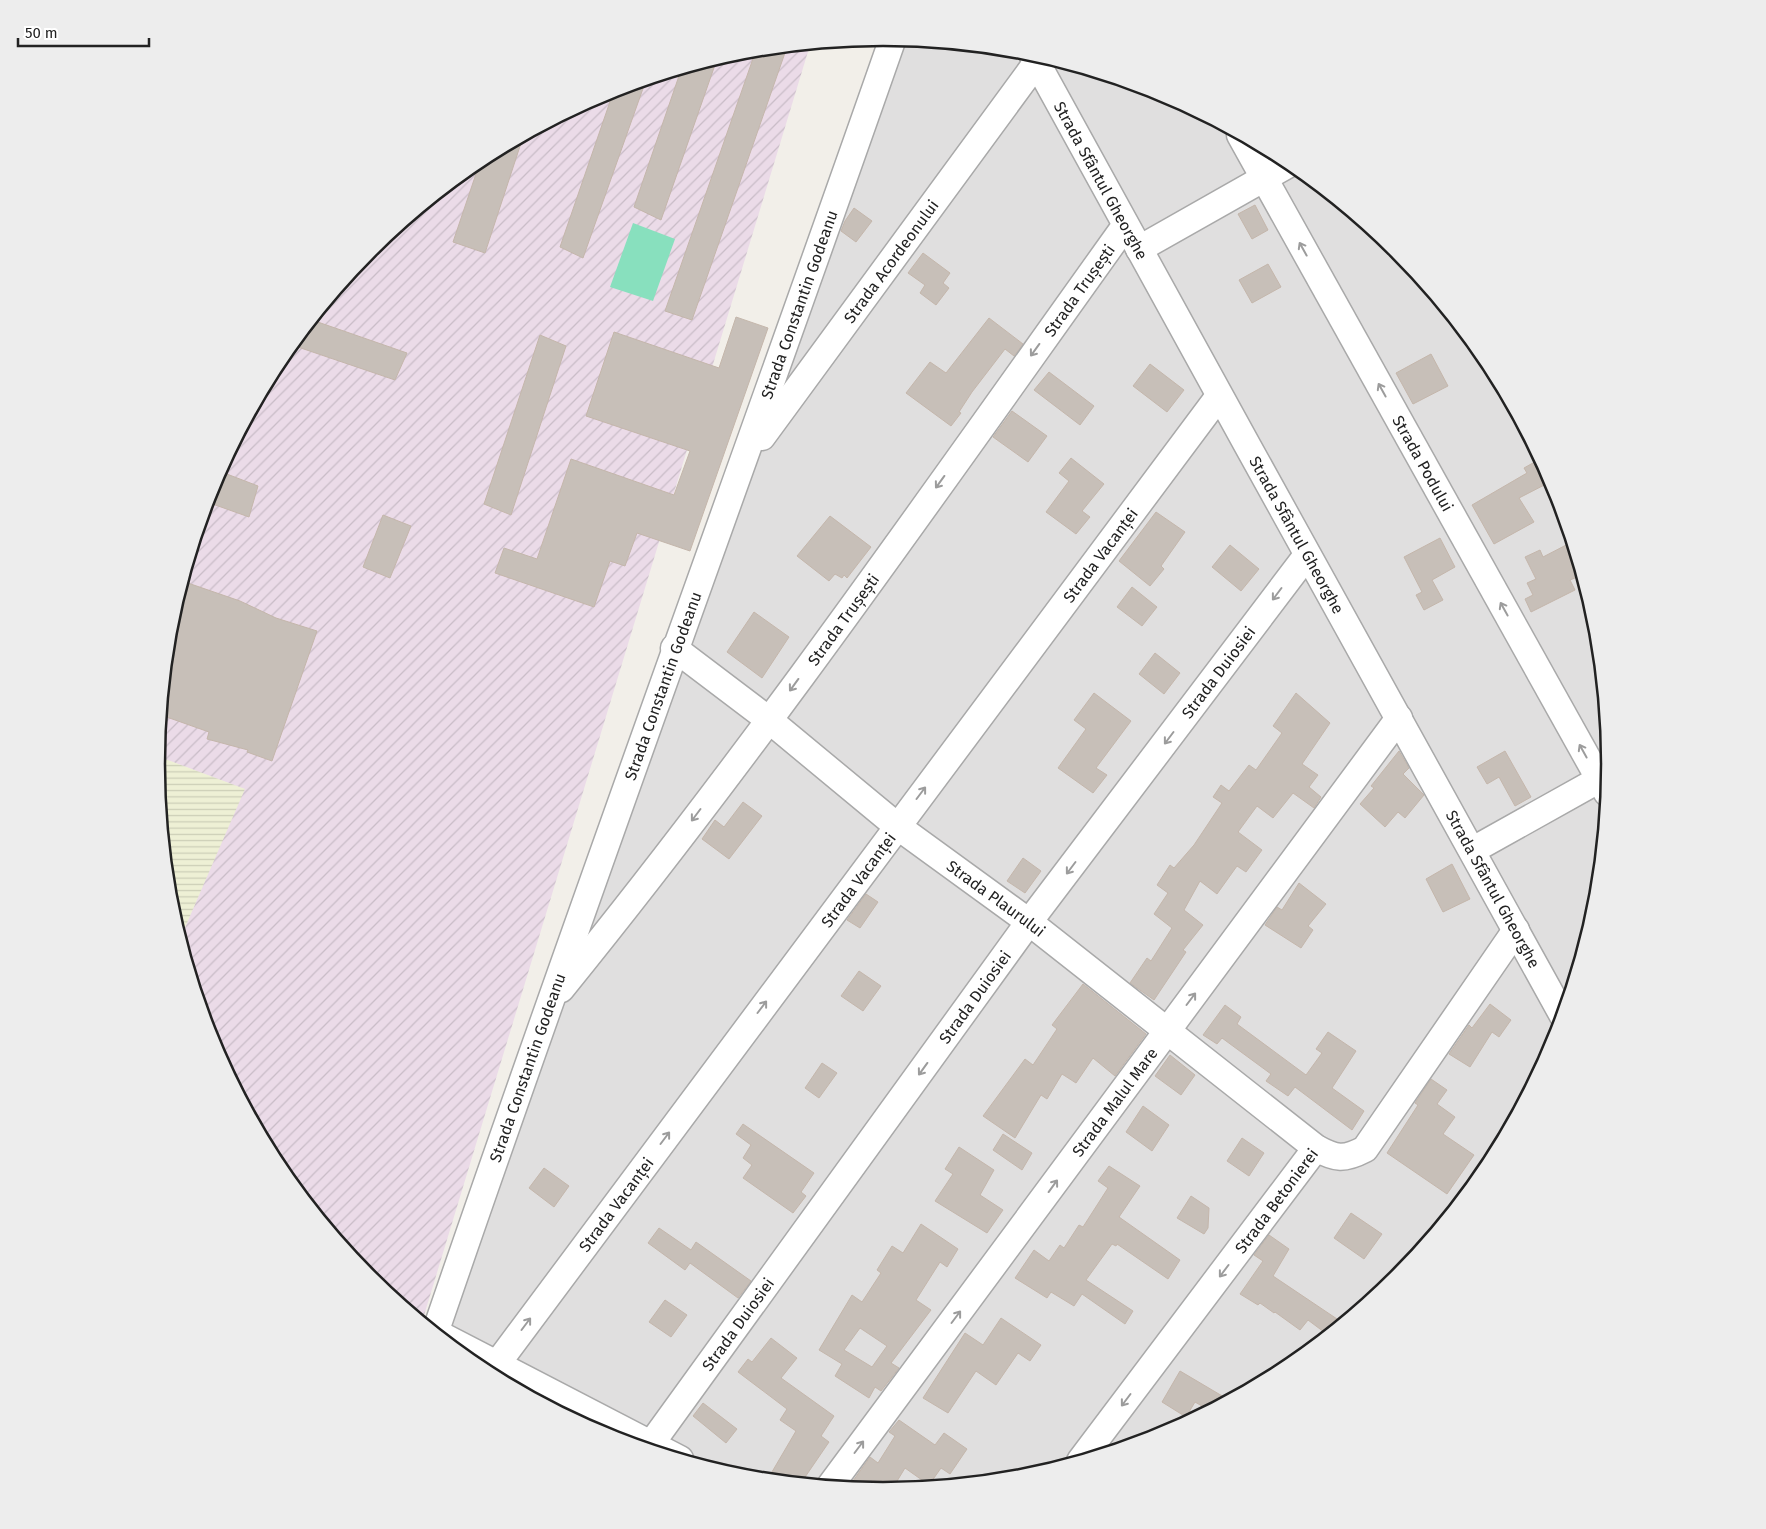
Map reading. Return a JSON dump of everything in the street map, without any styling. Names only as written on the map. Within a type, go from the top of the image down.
[{"type":"street","name":"Strada Constantin Godeanu","points":[[437,1327],[548,1004],[674,648],[744,462],[890,46]]},
{"type":"street","name":"Strada Acordeonului","points":[[744,462],[1031,62]]},
{"type":"street","name":"Strada Sfântul Gheorghe","points":[[1037,63],[1306,555],[1473,850],[1558,1008]]},
{"type":"street","name":"Strada Podului","points":[[1245,144],[1601,775]]},
{"type":"street","name":"Strada Trușești","points":[[1139,249],[1283,168]]},
{"type":"street","name":"Strada Trușești","points":[[548,1004],[609,930],[769,720],[1125,226]]},
{"type":"street","name":"Strada Vacanței","points":[[497,1364],[1219,396]]},
{"type":"street","name":"Strada Duiosiei","points":[[665,1449],[1029,922],[1306,555]]},
{"type":"street","name":"Strada Plaurului","points":[[674,648],[769,720],[897,826],[1029,922],[1316,1148]]},
{"type":"street","name":"Strada Malul Mare","points":[[834,1481],[1399,718]]},
{"type":"street","points":[[1473,850],[1601,784]]},
{"type":"street","name":"Strada Betonierei","points":[[1086,1453],[1316,1148],[1343,1158],[1365,1149],[1516,930]]},
{"type":"street","points":[[463,1346],[650,1444]]},
{"type":"shaded area","points":[[880,46],[977,52],[1023,60],[1114,84],[1201,120],[1242,142],[1282,167],[1357,224],[1423,291],[1453,327],[1505,405],[1527,447],[1547,490],[1577,579],[1595,671],[1600,718],[1600,811],[1595,858],[1577,950],[1547,1039],[1527,1082],[1505,1124],[1453,1202],[1423,1238],[1357,1305],[1282,1362],[1242,1387],[1201,1409],[1114,1445],[1023,1469],[977,1477],[883,1483],[836,1481],[789,1477],[697,1458],[652,1445],[565,1409],[524,1387],[484,1362],[442,1331]]},
{"type":"shaded area","points":[[808,50],[424,1316],[375,1272],[343,1238],[313,1202],[286,1164],[261,1124],[239,1082],[219,1039],[203,995],[184,929],[244,789],[165,759],[166,718],[171,671],[189,579],[219,490],[261,405],[313,327],[343,291],[409,224],[484,167],[524,142],[565,120],[652,84],[743,60]]},
{"type":"green space","points":[[633,223],[675,239],[653,301],[610,287]]},
{"type":"green space","points":[[165,759],[245,789],[184,929],[171,858],[166,811]]},
{"type":"building","points":[[785,53],[692,320],[665,311],[753,58]]},
{"type":"building","points":[[714,67],[661,220],[634,207],[679,76]]},
{"type":"building","points":[[643,87],[583,258],[560,247],[611,100]]},
{"type":"building","points":[[521,144],[485,253],[453,242],[476,173]]},
{"type":"building","points":[[1255,205],[1268,230],[1252,239],[1238,214]]},
{"type":"building","points":[[854,208],[872,221],[856,242],[841,231]]},
{"type":"building","points":[[923,253],[950,273],[943,283],[949,288],[936,305],[920,293],[925,285],[908,273]]},
{"type":"building","points":[[1268,264],[1281,287],[1252,303],[1239,280]]},
{"type":"building","points":[[736,317],[768,328],[690,551],[637,533],[625,566],[610,561],[594,607],[495,573],[504,548],[537,559],[571,459],[674,495],[690,451],[586,416],[614,332],[719,368]]},
{"type":"building","points":[[989,318],[1023,344],[1014,356],[1005,349],[972,392],[959,412],[961,413],[951,426],[906,393],[930,362],[946,373]]},
{"type":"building","points":[[317,322],[407,353],[395,380],[299,347]]},
{"type":"building","points":[[540,335],[566,346],[511,515],[484,504]]},
{"type":"building","points":[[1431,354],[1448,386],[1413,404],[1396,373]]},
{"type":"building","points":[[1150,364],[1184,390],[1167,412],[1133,386]]},
{"type":"building","points":[[1049,372],[1094,406],[1080,425],[1034,390]]},
{"type":"building","points":[[1012,411],[1047,436],[1028,462],[993,437]]},
{"type":"building","points":[[1071,458],[1104,484],[1082,511],[1090,517],[1076,534],[1046,512],[1069,481],[1059,473]]},
{"type":"building","points":[[1534,462],[1545,485],[1519,498],[1534,522],[1494,544],[1472,505],[1527,473],[1524,468]]},
{"type":"building","points":[[226,474],[258,486],[249,517],[214,504]]},
{"type":"building","points":[[1156,512],[1185,532],[1161,566],[1164,569],[1150,586],[1119,561]]},
{"type":"building","points":[[383,515],[411,526],[390,578],[363,567]]},
{"type":"building","points":[[830,516],[871,547],[847,578],[844,575],[842,578],[835,574],[829,581],[797,556]]},
{"type":"building","points":[[1440,538],[1455,567],[1432,580],[1443,600],[1424,610],[1416,595],[1422,592],[1404,557]]},
{"type":"building","points":[[1230,545],[1259,569],[1241,591],[1212,567]]},
{"type":"building","points":[[1566,545],[1576,577],[1570,580],[1575,590],[1531,612],[1525,599],[1533,595],[1527,583],[1536,579],[1525,557],[1540,550],[1543,557]]},
{"type":"building","points":[[188,583],[240,601],[276,618],[317,631],[272,761],[247,752],[248,750],[207,739],[209,732],[166,717],[171,671]]},
{"type":"building","points":[[1132,587],[1157,607],[1142,626],[1117,607]]},
{"type":"building","points":[[754,612],[789,637],[762,678],[727,652]]},
{"type":"building","points":[[1155,653],[1180,673],[1164,694],[1139,674]]},
{"type":"building","points":[[1094,693],[1131,721],[1096,768],[1107,775],[1093,793],[1058,768],[1086,729],[1074,720]]},
{"type":"building","points":[[1296,693],[1330,723],[1302,764],[1318,775],[1309,787],[1321,797],[1314,808],[1293,793],[1273,818],[1257,806],[1238,832],[1262,850],[1246,872],[1237,866],[1217,894],[1200,881],[1184,910],[1203,925],[1183,950],[1186,952],[1154,1000],[1130,983],[1147,958],[1151,961],[1172,928],[1154,914],[1168,893],[1157,885],[1170,865],[1174,868],[1194,845],[1222,803],[1213,797],[1221,785],[1229,791],[1249,765],[1256,770],[1282,733],[1273,726]]},
{"type":"building","points":[[1399,751],[1409,768],[1403,774],[1424,795],[1405,818],[1398,812],[1385,827],[1360,804],[1374,788],[1371,786]]},
{"type":"building","points":[[1505,751],[1531,797],[1515,806],[1499,777],[1487,784],[1477,767]]},
{"type":"building","points":[[743,802],[762,816],[729,859],[702,839],[715,820],[724,827]]},
{"type":"building","points":[[1023,858],[1041,871],[1025,893],[1007,881]]},
{"type":"building","points":[[1452,864],[1470,899],[1443,912],[1426,879]]},
{"type":"building","points":[[1299,883],[1326,904],[1308,926],[1313,930],[1301,948],[1265,925],[1277,907],[1282,910]]},
{"type":"building","points":[[866,894],[878,902],[860,928],[847,920]]},
{"type":"building","points":[[859,971],[881,986],[863,1011],[841,996]]},
{"type":"building","points":[[1083,984],[1146,1034],[1115,1076],[1093,1058],[1076,1083],[1062,1074],[1047,1099],[1041,1095],[1015,1138],[983,1116],[1025,1059],[1033,1065],[1057,1029],[1052,1025]]},
{"type":"building","points":[[1490,1004],[1511,1020],[1499,1037],[1492,1032],[1470,1067],[1449,1054],[1469,1025],[1472,1028]]},
{"type":"building","points":[[1225,1005],[1241,1017],[1237,1024],[1306,1075],[1322,1053],[1316,1049],[1328,1032],[1356,1051],[1332,1088],[1364,1111],[1352,1130],[1295,1087],[1288,1096],[1266,1081],[1271,1074],[1222,1038],[1217,1044],[1203,1035]]},
{"type":"building","points":[[1170,1055],[1195,1075],[1181,1095],[1155,1076]]},
{"type":"building","points":[[822,1063],[837,1073],[819,1098],[805,1088]]},
{"type":"building","points":[[1431,1079],[1447,1090],[1437,1104],[1455,1117],[1443,1134],[1474,1155],[1447,1194],[1387,1153],[1418,1105],[1415,1103]]},
{"type":"building","points":[[1143,1106],[1169,1125],[1152,1151],[1126,1132]]},
{"type":"building","points":[[743,1124],[814,1173],[801,1192],[806,1196],[793,1213],[743,1178],[752,1165],[743,1158],[751,1145],[736,1134]]},
{"type":"building","points":[[1003,1134],[1032,1153],[1022,1170],[993,1150]]},
{"type":"building","points":[[1242,1138],[1264,1153],[1249,1176],[1227,1161]]},
{"type":"building","points":[[959,1147],[994,1170],[980,1195],[1003,1210],[987,1233],[935,1201],[953,1174],[945,1169]]},
{"type":"building","points":[[1109,1166],[1140,1186],[1119,1217],[1180,1260],[1168,1279],[1117,1244],[1116,1246],[1112,1244],[1086,1280],[1133,1311],[1125,1324],[1082,1294],[1074,1306],[1051,1292],[1047,1298],[1015,1278],[1034,1250],[1049,1261],[1060,1245],[1064,1248],[1079,1225],[1083,1227],[1108,1188],[1098,1181]]},
{"type":"building","points":[[544,1168],[569,1186],[554,1207],[529,1188]]},
{"type":"building","points":[[1191,1196],[1209,1208],[1208,1228],[1204,1234],[1177,1218]]},
{"type":"building","points":[[1351,1213],[1382,1234],[1364,1259],[1334,1238]]},
{"type":"building","points":[[921,1224],[958,1249],[947,1267],[940,1262],[916,1300],[931,1310],[891,1363],[899,1368],[881,1391],[875,1387],[869,1398],[835,1376],[842,1364],[819,1350],[852,1295],[862,1302],[881,1273],[877,1270],[892,1246],[903,1253]],"holes":[[[860,1328],[887,1346],[872,1367],[844,1350]]]},
{"type":"building","points":[[659,1228],[691,1250],[696,1242],[751,1281],[738,1298],[690,1263],[685,1270],[648,1243]]},
{"type":"building","points":[[1269,1235],[1289,1249],[1273,1276],[1338,1320],[1323,1331],[1308,1320],[1300,1330],[1260,1303],[1258,1305],[1240,1294],[1263,1261],[1254,1255]]},
{"type":"building","points":[[665,1300],[687,1315],[671,1337],[649,1322]]},
{"type":"building","points":[[1001,1318],[1041,1345],[1030,1361],[1018,1353],[996,1385],[976,1371],[948,1413],[923,1398],[965,1333],[983,1345]]},
{"type":"building","points":[[771,1338],[797,1358],[781,1378],[834,1416],[821,1436],[829,1442],[804,1478],[771,1474],[796,1431],[780,1420],[787,1409],[738,1372],[748,1359],[752,1362]]},
{"type":"building","points":[[1180,1371],[1224,1397],[1204,1407],[1195,1402],[1185,1416],[1162,1402]]},
{"type":"building","points":[[703,1403],[737,1429],[726,1443],[693,1416]]},
{"type":"building","points":[[899,1420],[935,1445],[944,1433],[967,1449],[950,1474],[941,1468],[932,1481],[924,1481],[905,1468],[896,1482],[852,1482],[870,1457],[878,1463],[895,1436],[889,1432]]}]
